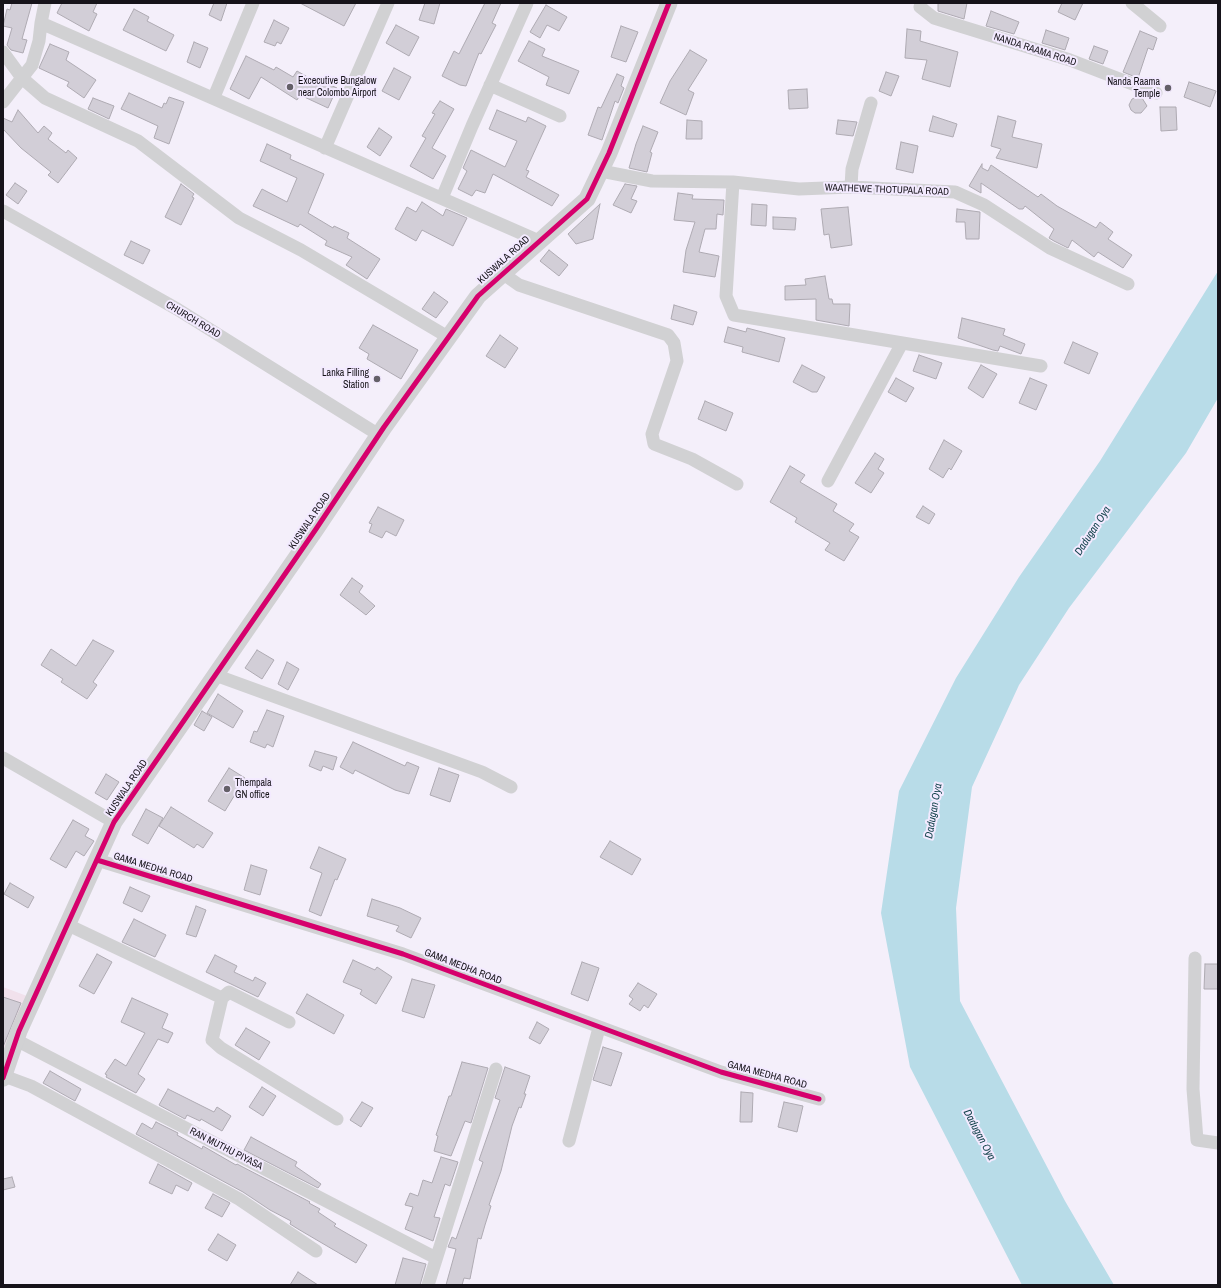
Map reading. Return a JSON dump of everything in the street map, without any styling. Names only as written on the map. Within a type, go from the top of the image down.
[{"type":"street","points":[[3,102],[32,65],[39,41],[45,3]]},
{"type":"street","points":[[214,97],[253,3]]},
{"type":"street","points":[[326,148],[388,3]]},
{"type":"street","points":[[442,198],[527,3]]},
{"type":"street","name":"KUSWALA ROAD","points":[[3,1077],[16,1040],[114,822],[379,435],[478,296],[539,240],[588,199],[601,171],[669,3]]},
{"type":"street","name":"NANDA RAAMA ROAD","points":[[920,3],[920,7],[934,18],[1070,60],[1156,93]]},
{"type":"street","points":[[1132,3],[1160,26]]},
{"type":"street","points":[[41,23],[214,97],[326,148],[539,240]]},
{"type":"street","points":[[3,52],[22,78],[45,98],[138,141],[238,218],[301,250],[448,337]]},
{"type":"street","points":[[490,85],[560,116]]},
{"type":"street","points":[[851,187],[852,168],[871,103]]},
{"type":"street","name":"WAATHEWE THOTUPALA ROAD","points":[[601,171],[652,181],[734,182],[799,189],[851,187],[955,192],[984,206],[1050,248],[1128,284]]},
{"type":"street","points":[[734,182],[726,296],[734,315],[1041,366]]},
{"type":"street","name":"CHURCH ROAD","points":[[3,211],[177,309],[379,435]]},
{"type":"street","points":[[502,273],[519,285],[668,335],[674,342],[677,361],[652,434],[654,444],[692,459],[737,484]]},
{"type":"street","points":[[828,481],[902,343]]},
{"type":"street","points":[[215,675],[482,772],[511,787]]},
{"type":"street","points":[[3,758],[114,822]]},
{"type":"street","name":"GAMA MEDHA ROAD","points":[[97,860],[402,954],[721,1072],[819,1099]]},
{"type":"street","points":[[68,925],[222,998]]},
{"type":"street","points":[[1195,958],[1192,1089],[1197,1140],[1218,1143]]},
{"type":"street","points":[[289,1022],[229,992],[222,998],[212,1040],[221,1048],[337,1119]]},
{"type":"street","points":[[569,1141],[599,1028]]},
{"type":"street","name":"RAN MUTHU PIYASA","points":[[16,1040],[436,1258]]},
{"type":"street","points":[[428,1285],[496,1069]]},
{"type":"street","points":[[3,1077],[32,1086],[239,1199],[316,1251]]},
{"type":"shaded area","points":[[3,987],[27,996],[3,1059]]},
{"type":"water","name":"Dadugan Oya","points":[[1218,271],[1218,398],[1186,453],[1069,608],[1019,685],[972,787],[956,908],[960,1001],[1065,1201],[1114,1285],[1022,1285],[910,1067],[881,913],[899,791],[956,678],[1019,577],[1100,461]]},
{"type":"building","points":[[12,3],[32,3],[22,39],[27,40],[23,53],[11,50],[7,45],[12,28],[3,26],[7,9],[10,10]]},
{"type":"building","points":[[62,3],[97,3],[93,12],[97,14],[89,31],[57,13]]},
{"type":"building","points":[[214,3],[227,3],[221,21],[209,15]]},
{"type":"building","points":[[300,3],[356,3],[344,26]]},
{"type":"building","points":[[425,3],[440,3],[434,24],[419,20]]},
{"type":"building","points":[[485,3],[501,3],[492,23],[496,25],[481,54],[479,53],[466,86],[460,85],[442,76],[454,51],[459,54]]},
{"type":"building","points":[[938,3],[967,3],[964,19],[938,11]]},
{"type":"building","points":[[1062,3],[1083,3],[1075,20],[1058,12]]},
{"type":"building","points":[[546,5],[567,17],[559,31],[547,25],[540,38],[530,32]]},
{"type":"building","points":[[134,9],[149,17],[147,21],[174,35],[166,51],[123,30]]},
{"type":"building","points":[[991,11],[1019,22],[1014,34],[986,26]]},
{"type":"building","points":[[274,20],[289,28],[281,44],[277,42],[275,46],[264,42]]},
{"type":"building","points":[[396,25],[419,37],[409,56],[386,43]]},
{"type":"building","points":[[621,26],[638,32],[626,62],[611,57]]},
{"type":"building","points":[[907,29],[921,31],[920,41],[958,52],[950,87],[922,79],[927,60],[905,58]]},
{"type":"building","points":[[1046,30],[1069,38],[1065,50],[1042,43]]},
{"type":"building","points":[[1140,31],[1157,38],[1153,50],[1148,48],[1138,78],[1123,72]]},
{"type":"building","points":[[529,41],[545,49],[542,56],[579,71],[569,94],[546,85],[549,77],[518,61]]},
{"type":"building","points":[[194,42],[208,48],[200,68],[187,62]]},
{"type":"building","points":[[50,44],[69,52],[66,60],[96,80],[84,98],[67,86],[69,82],[39,68]]},
{"type":"building","points":[[1094,46],[1108,51],[1103,64],[1089,59]]},
{"type":"building","points":[[690,50],[707,60],[688,90],[694,93],[686,115],[660,103],[670,81]]},
{"type":"building","points":[[246,56],[274,70],[276,67],[293,77],[297,71],[318,83],[319,80],[337,88],[328,108],[300,95],[297,100],[261,77],[249,99],[230,89]]},
{"type":"building","points":[[394,68],[411,77],[399,100],[382,91]]},
{"type":"building","points":[[886,72],[899,76],[891,96],[879,91]]},
{"type":"building","points":[[617,74],[624,77],[621,86],[624,88],[618,103],[615,101],[602,140],[588,135],[598,107],[601,108]]},
{"type":"building","points":[[1189,82],[1216,91],[1210,107],[1184,97]]},
{"type":"building","points":[[807,89],[808,108],[789,109],[788,90]]},
{"type":"building","points":[[129,93],[162,108],[164,103],[166,104],[169,97],[184,102],[169,144],[154,138],[158,126],[121,109]]},
{"type":"building","points":[[1137,97],[1142,98],[1147,106],[1141,113],[1135,113],[1131,110],[1129,105],[1132,99]]},
{"type":"building","points":[[93,98],[114,106],[109,119],[88,109]]},
{"type":"building","points":[[440,101],[454,109],[432,148],[446,156],[433,179],[410,166],[426,138],[422,136],[435,114],[432,113]]},
{"type":"building","points":[[1160,107],[1176,107],[1177,130],[1161,131]]},
{"type":"building","points":[[18,110],[38,133],[44,126],[52,133],[48,139],[66,153],[68,150],[77,158],[58,183],[48,175],[51,172],[21,148],[3,129],[3,118],[12,122]]},
{"type":"building","points":[[497,110],[526,122],[528,117],[546,126],[526,170],[529,171],[526,177],[559,195],[552,206],[493,174],[485,193],[476,190],[472,196],[458,189],[467,171],[463,168],[471,150],[505,167],[517,141],[489,129]]},
{"type":"building","points":[[933,116],[957,124],[953,137],[929,131]]},
{"type":"building","points":[[998,116],[1016,121],[1012,137],[1042,144],[1037,168],[996,158],[1001,149],[991,146]]},
{"type":"building","points":[[687,120],[702,121],[702,139],[686,139]]},
{"type":"building","points":[[838,120],[857,122],[853,136],[836,134]]},
{"type":"building","points":[[643,126],[658,132],[650,152],[652,153],[647,172],[629,168]]},
{"type":"building","points":[[379,128],[392,137],[380,156],[367,147]]},
{"type":"building","points":[[901,142],[918,146],[913,173],[896,169]]},
{"type":"building","points":[[267,144],[291,155],[290,159],[324,174],[308,213],[333,228],[334,226],[349,233],[347,238],[380,259],[367,279],[346,265],[352,257],[325,245],[327,241],[300,224],[298,227],[253,206],[262,189],[287,202],[297,178],[260,161]]},
{"type":"building","points":[[982,164],[982,168],[988,171],[991,165],[1038,197],[1041,194],[1057,206],[1096,228],[1100,222],[1113,232],[1108,239],[1132,255],[1123,268],[1098,252],[1094,257],[1072,240],[1068,248],[1049,238],[1054,229],[1025,206],[1023,209],[1019,209],[981,183],[981,193],[969,186]]},
{"type":"building","points":[[15,183],[27,191],[18,204],[6,195]]},
{"type":"building","points":[[181,184],[194,194],[192,197],[194,198],[181,225],[165,217]]},
{"type":"building","points":[[625,184],[637,186],[631,199],[637,201],[631,213],[613,205]]},
{"type":"building","points":[[678,193],[693,195],[692,199],[724,200],[723,215],[717,214],[716,229],[705,229],[699,252],[719,256],[715,277],[683,272],[686,250],[695,222],[674,220]]},
{"type":"building","points":[[422,202],[443,216],[446,209],[467,218],[453,246],[422,230],[416,241],[395,229],[407,207],[416,212]]},
{"type":"building","points":[[600,204],[593,239],[576,244],[568,234]]},
{"type":"building","points":[[752,204],[767,205],[766,226],[751,225]]},
{"type":"building","points":[[848,207],[852,245],[831,248],[829,234],[824,235],[821,209]]},
{"type":"building","points":[[957,209],[980,212],[979,239],[966,239],[965,222],[956,222]]},
{"type":"building","points":[[773,217],[796,218],[795,230],[773,229]]},
{"type":"building","points":[[131,241],[150,250],[143,264],[124,255]]},
{"type":"building","points":[[549,250],[568,265],[559,276],[540,261]]},
{"type":"building","points":[[825,276],[829,299],[832,299],[833,304],[850,304],[849,326],[816,320],[816,299],[785,300],[785,286],[806,285],[805,279]]},
{"type":"building","points":[[434,292],[448,302],[436,318],[422,309]]},
{"type":"building","points":[[674,305],[697,312],[693,325],[671,319]]},
{"type":"building","points":[[962,318],[1005,329],[1003,335],[1025,344],[1021,354],[1000,346],[998,351],[993,350],[958,338]]},
{"type":"building","points":[[373,325],[418,350],[401,379],[367,359],[369,354],[359,348]]},
{"type":"building","points":[[728,327],[746,332],[747,328],[785,338],[779,362],[742,352],[743,347],[724,342]]},
{"type":"building","points":[[500,335],[518,348],[505,368],[486,356]]},
{"type":"building","points":[[1073,342],[1098,353],[1089,374],[1064,363]]},
{"type":"building","points":[[919,355],[942,363],[936,379],[913,371]]},
{"type":"building","points":[[802,365],[825,377],[817,392],[812,392],[793,382]]},
{"type":"building","points":[[981,365],[997,374],[983,398],[968,388]]},
{"type":"building","points":[[896,378],[914,388],[906,402],[888,392]]},
{"type":"building","points":[[1030,378],[1047,385],[1036,410],[1019,403]]},
{"type":"building","points":[[705,401],[733,413],[726,431],[698,419]]},
{"type":"building","points":[[944,440],[962,451],[951,470],[949,468],[943,478],[929,469]]},
{"type":"building","points":[[875,453],[884,459],[878,469],[884,473],[871,493],[855,483]]},
{"type":"building","points":[[790,466],[805,475],[800,482],[837,504],[833,511],[854,524],[849,531],[859,537],[844,561],[825,550],[830,543],[795,522],[797,518],[770,502]]},
{"type":"building","points":[[923,506],[935,514],[929,524],[916,517]]},
{"type":"building","points":[[378,507],[404,520],[396,536],[386,531],[382,538],[369,532],[372,524],[369,523]]},
{"type":"building","points":[[352,578],[363,586],[359,592],[375,606],[366,615],[340,595]]},
{"type":"building","points":[[93,640],[114,651],[93,682],[97,685],[87,699],[61,682],[63,679],[41,665],[51,649],[76,666]]},
{"type":"building","points":[[257,650],[274,660],[262,679],[245,668]]},
{"type":"building","points":[[287,662],[299,669],[288,690],[278,684]]},
{"type":"building","points":[[218,694],[243,711],[233,728],[207,713]]},
{"type":"building","points":[[267,710],[284,716],[273,747],[267,744],[265,748],[250,742],[254,731],[257,732]]},
{"type":"building","points":[[202,711],[212,717],[204,731],[194,725]]},
{"type":"building","points":[[353,742],[405,766],[407,762],[419,767],[409,794],[395,790],[355,770],[353,774],[340,767]]},
{"type":"building","points":[[315,751],[337,757],[333,770],[323,766],[321,771],[309,766]]},
{"type":"building","name":"Thempala GN office","points":[[229,768],[245,778],[225,811],[208,801]]},
{"type":"building","points":[[439,768],[459,775],[450,802],[430,795]]},
{"type":"building","points":[[106,774],[119,782],[107,800],[95,793]]},
{"type":"building","points":[[171,807],[213,833],[203,848],[197,844],[194,848],[159,826]]},
{"type":"building","points":[[146,809],[163,818],[148,844],[132,835]]},
{"type":"building","points":[[73,820],[89,829],[85,836],[94,841],[84,856],[76,851],[66,868],[50,859]]},
{"type":"building","points":[[610,841],[641,859],[632,875],[600,857]]},
{"type":"building","points":[[319,847],[346,859],[337,880],[335,879],[321,916],[309,911],[322,873],[310,868]]},
{"type":"building","points":[[251,865],[267,870],[260,895],[244,890]]},
{"type":"building","points":[[10,883],[34,897],[28,908],[4,894]]},
{"type":"building","points":[[130,887],[150,896],[142,912],[123,903]]},
{"type":"building","points":[[372,899],[400,908],[421,918],[411,938],[396,931],[399,926],[367,916]]},
{"type":"building","points":[[196,906],[206,910],[196,937],[186,934]]},
{"type":"building","points":[[134,919],[166,935],[155,957],[122,942]]},
{"type":"building","points":[[97,954],[112,962],[94,994],[79,986]]},
{"type":"building","points":[[215,955],[237,966],[234,972],[253,981],[255,977],[266,983],[258,997],[206,972]]},
{"type":"building","points":[[353,960],[375,970],[377,967],[392,977],[376,1004],[360,994],[362,990],[343,982]]},
{"type":"building","points":[[582,962],[599,968],[588,1001],[571,994]]},
{"type":"building","points":[[1205,964],[1218,964],[1218,989],[1204,989]]},
{"type":"building","points":[[412,979],[435,985],[424,1018],[402,1011]]},
{"type":"building","points":[[638,983],[657,994],[648,1008],[644,1005],[640,1011],[629,1004],[633,999],[629,996]]},
{"type":"building","points":[[307,994],[344,1015],[334,1034],[296,1013]]},
{"type":"building","points":[[3,997],[21,1003],[3,1047]]},
{"type":"building","points":[[132,998],[168,1014],[162,1028],[173,1033],[168,1043],[158,1039],[138,1074],[145,1079],[136,1093],[106,1077],[107,1075],[105,1074],[115,1059],[126,1066],[145,1033],[121,1022]]},
{"type":"building","points":[[537,1022],[549,1029],[540,1044],[529,1038]]},
{"type":"building","points":[[246,1028],[270,1042],[259,1060],[235,1045]]},
{"type":"building","points":[[603,1047],[622,1053],[611,1086],[593,1080]]},
{"type":"building","points":[[462,1062],[488,1068],[471,1123],[465,1121],[451,1156],[434,1151],[438,1136],[436,1135]]},
{"type":"building","points":[[505,1067],[530,1076],[524,1094],[526,1094],[521,1108],[519,1107],[512,1126],[501,1171],[489,1205],[491,1206],[481,1239],[478,1238],[470,1279],[464,1278],[462,1285],[446,1285],[456,1249],[448,1247],[452,1237],[456,1239],[483,1162],[479,1160],[500,1100],[495,1098]]},
{"type":"building","points":[[50,1071],[81,1089],[75,1101],[43,1083]]},
{"type":"building","points":[[262,1087],[276,1096],[263,1116],[249,1107]]},
{"type":"building","points":[[168,1089],[214,1112],[217,1107],[231,1116],[222,1131],[201,1119],[200,1121],[187,1115],[185,1119],[159,1105]]},
{"type":"building","points":[[741,1092],[753,1093],[752,1122],[740,1122]]},
{"type":"building","points":[[362,1102],[373,1108],[361,1127],[350,1120]]},
{"type":"building","points":[[784,1102],[803,1106],[797,1132],[778,1127]]},
{"type":"building","points":[[156,1122],[178,1133],[177,1135],[202,1149],[203,1146],[236,1165],[237,1164],[310,1202],[309,1203],[320,1209],[318,1212],[336,1224],[334,1226],[367,1245],[356,1263],[290,1224],[291,1221],[270,1210],[243,1192],[136,1134],[142,1123],[152,1129]]},
{"type":"building","points":[[251,1137],[297,1162],[295,1166],[321,1184],[318,1188],[244,1150]]},
{"type":"building","points":[[441,1157],[458,1162],[450,1186],[445,1184],[434,1217],[440,1218],[433,1241],[405,1229],[413,1207],[405,1205],[410,1193],[418,1196],[423,1180],[432,1183]]},
{"type":"building","points":[[158,1164],[192,1183],[188,1191],[176,1185],[172,1194],[149,1183]]},
{"type":"building","points":[[12,1177],[15,1187],[3,1190],[3,1179]]},
{"type":"building","points":[[213,1194],[230,1203],[222,1217],[205,1208]]},
{"type":"building","points":[[218,1234],[236,1245],[227,1261],[208,1250]]},
{"type":"building","points":[[403,1258],[426,1264],[420,1285],[395,1285]]},
{"type":"building","points":[[298,1272],[318,1285],[290,1285]]},
{"type":"cycle path","points":[[3,1078],[19,1031],[114,822],[316,529],[384,427],[478,296],[587,199],[609,153],[669,3]]},
{"type":"cycle path","points":[[97,860],[403,954],[721,1072],[819,1099]]},
{"type":"place","name":"Excecutive Bungalow near Colombo Airport","points":[[290,87]]},
{"type":"place","name":"Nanda Raama Temple","points":[[1168,88]]},
{"type":"place","name":"Lanka Filling Station","points":[[377,379]]},
{"type":"place","name":"Thempala GN office","points":[[227,789]]}]
